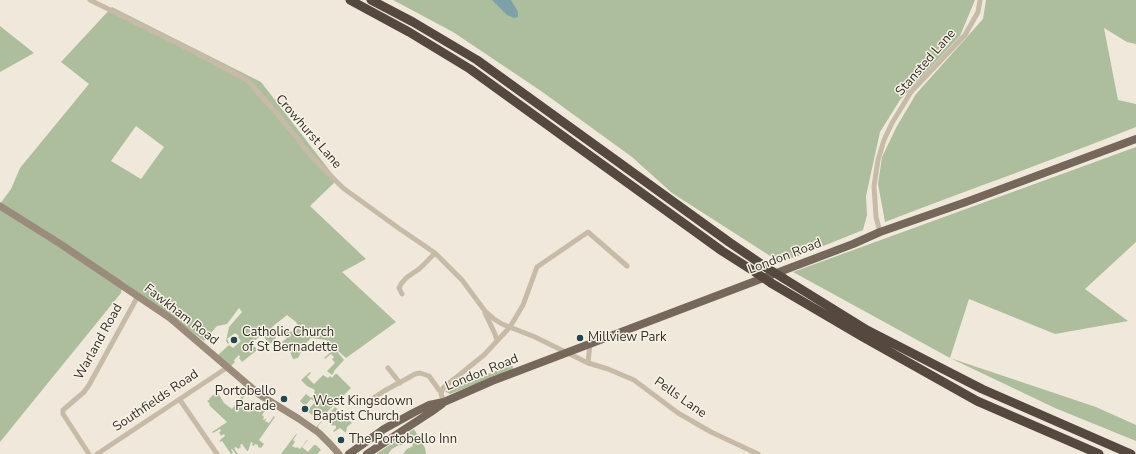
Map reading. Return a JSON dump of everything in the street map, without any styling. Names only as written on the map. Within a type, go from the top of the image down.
[{"type":"highway","points":[[350,0],[410,32],[470,69],[722,251],[771,283],[977,401],[1099,454]]},
{"type":"highway","points":[[371,0],[477,60],[729,242],[783,278],[867,330],[982,389],[1131,454]]},
{"type":"main road","name":"London Road","points":[[349,454],[376,434],[429,405],[444,402],[492,381],[853,244],[880,232],[1136,139]]},
{"type":"main road","name":"London Road","points":[[367,454],[432,412],[444,402]]},
{"type":"street","name":"Crowhurst Lane","points":[[90,0],[193,51],[247,80],[280,117],[313,158],[343,188],[435,253],[462,280],[485,311],[498,322],[536,337],[567,352]]},
{"type":"street","name":"Stansted Lane","points":[[880,232],[876,217],[874,186],[878,160],[884,140],[892,123],[911,92],[965,35],[978,12],[980,0]]},
{"type":"street","name":"Fawkham Road","points":[[0,206],[59,242],[170,318],[260,395],[319,433],[339,454]]},
{"type":"street","points":[[441,391],[479,360],[510,327],[523,305],[537,267],[588,232],[627,266]]},
{"type":"street","points":[[402,294],[398,288],[402,281],[420,268],[435,253]]},
{"type":"street","name":"Warland Road","points":[[89,454],[63,414],[63,410],[84,392],[89,385],[138,296]]},
{"type":"street","name":"Crowhurst Lane","points":[[485,311],[497,341]]},
{"type":"street","points":[[588,363],[590,344]]},
{"type":"street","name":"Pells Lane","points":[[567,352],[588,363],[608,368],[634,380],[678,413],[711,432],[758,454]]},
{"type":"street","name":"Southfields Road","points":[[97,454],[228,367]]},
{"type":"street","points":[[388,368],[400,382]]},
{"type":"street","points":[[369,401],[415,374],[422,373],[429,376],[438,390],[441,391],[444,402]]},
{"type":"street","points":[[379,394],[383,400]]},
{"type":"street","points":[[180,400],[217,454]]},
{"type":"street","points":[[362,454],[382,444]]},
{"type":"green space","points":[[393,0],[975,0],[960,36],[900,100],[880,132],[866,196],[867,215],[863,230],[796,257],[778,261],[672,193],[632,157],[541,91],[453,32]]},
{"type":"green space","points":[[986,0],[1136,0],[1136,44],[1127,42],[1104,28],[1118,100],[1136,104],[1136,127],[885,222],[878,184],[882,157],[897,126],[916,94],[983,19]]},
{"type":"green space","points":[[112,7],[261,82],[337,180],[310,206],[366,259],[342,272],[396,322],[346,358],[326,340],[311,338],[302,347],[298,358],[293,359],[290,352],[282,342],[287,338],[283,334],[289,330],[293,333],[298,327],[296,322],[287,315],[272,327],[277,333],[274,335],[276,338],[270,344],[262,335],[251,343],[257,349],[256,351],[242,362],[239,355],[231,366],[218,355],[229,345],[233,348],[241,341],[238,337],[239,336],[235,333],[227,339],[228,344],[226,341],[229,327],[242,312],[239,308],[227,324],[217,326],[204,341],[123,282],[121,293],[0,442],[0,204],[11,189],[20,168],[89,84],[61,62]],"holes":[[[136,126],[164,147],[141,179],[111,161]]]},
{"type":"green space","points":[[0,26],[34,53],[0,72]]},
{"type":"green space","points":[[1136,147],[1136,242],[1085,289],[1128,321],[1055,334],[969,299],[950,358],[793,272]]},
{"type":"green space","points":[[333,350],[336,350],[344,360],[332,375],[327,371],[335,363],[332,359],[334,357],[331,354],[325,359],[324,358]]},
{"type":"green space","points":[[950,358],[1096,407],[1136,425],[1136,441],[1055,408]]},
{"type":"green space","points":[[512,365],[513,370],[450,394],[445,391],[463,383]]},
{"type":"green space","points":[[310,372],[311,373],[307,377],[314,384],[323,375],[328,378],[330,376],[332,378],[335,374],[337,374],[351,388],[319,420],[307,411],[315,402],[311,399],[305,406],[300,401],[306,394],[311,398],[315,394],[315,390],[307,386],[301,380]]},
{"type":"green space","points":[[218,393],[224,403],[232,409],[243,395],[245,395],[241,401],[248,406],[252,401],[255,403],[253,407],[260,412],[263,408],[266,410],[262,415],[264,420],[267,418],[265,421],[269,423],[274,416],[275,417],[259,440],[264,444],[261,448],[255,444],[254,446],[252,445],[253,443],[251,442],[248,451],[242,444],[238,449],[236,447],[234,448],[238,454],[236,454],[232,449],[231,450],[233,453],[231,454],[222,441],[219,442],[225,436],[224,434],[221,436],[219,432],[221,431],[220,429],[213,433],[212,432],[227,422],[209,405],[210,404],[207,401],[212,397],[211,396]]},
{"type":"green space","points":[[335,407],[352,423],[347,427],[346,433],[340,428],[334,432],[333,431],[336,426],[333,426],[324,419],[318,426],[319,431],[316,427]]},
{"type":"green space","points":[[414,429],[425,448],[426,454],[403,454],[407,449],[413,446],[409,440],[392,449],[388,454],[376,454]]},
{"type":"green space","points":[[296,434],[293,440],[295,442],[292,446],[300,449],[308,440],[302,447],[308,452],[314,445],[321,450],[317,454],[281,454]]},
{"type":"water","points":[[492,0],[511,0],[518,12],[518,17],[514,18],[507,15]]},
{"type":"place","name":"Millview Park","points":[[580,338]]},
{"type":"place","name":"Catholic Church of St Bernadette","points":[[234,340]]},
{"type":"place","name":"Portobello Parade","points":[[284,399]]},
{"type":"place","name":"West Kingsdown Baptist Church","points":[[305,409]]},
{"type":"place","name":"The Portobello Inn","points":[[341,440]]}]
